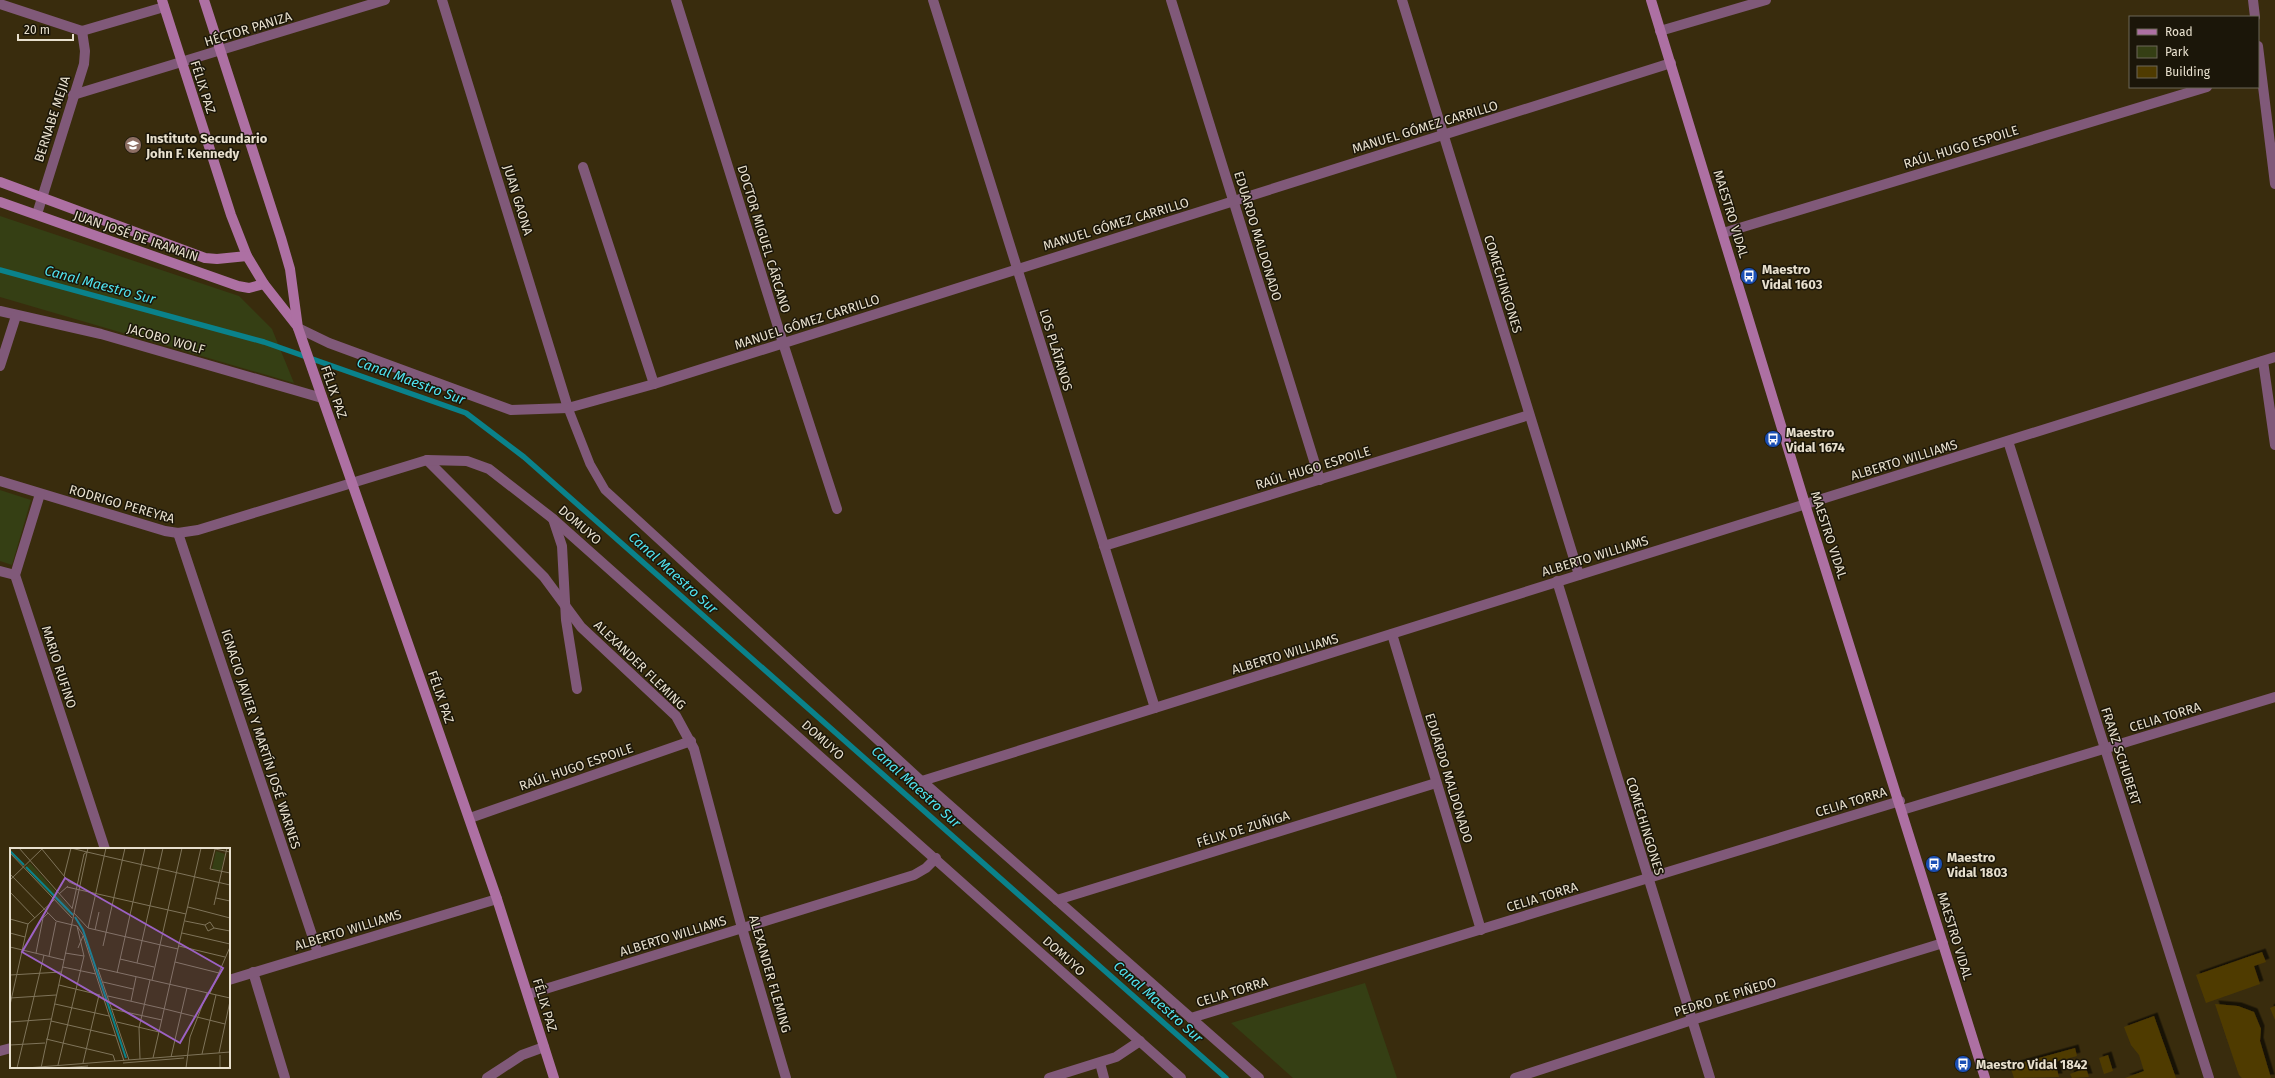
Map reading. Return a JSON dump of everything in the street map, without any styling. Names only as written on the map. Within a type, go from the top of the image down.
[{"type":"main road","name":"FÉLIX PAZ","points":[[204,0],[219,51],[290,269],[298,328],[498,899],[529,994],[554,1078]]},
{"type":"main road","name":"MAESTRO VIDAL","points":[[1651,0],[1805,504],[1901,805],[1985,1078]]},
{"type":"main road","name":"FÉLIX PAZ","points":[[163,3],[231,215],[247,256],[264,284],[298,328]]},
{"type":"main road","name":"JUAN JOSÉ DE IRAMAIN","points":[[0,182],[42,196],[205,258],[217,259],[247,256]]},
{"type":"main road","name":"JUAN JOSÉ DE IRAMAIN","points":[[0,202],[238,286],[249,288],[264,284]]},
{"type":"street","name":"HÉCTOR PANIZA","points":[[73,95],[385,0]]},
{"type":"street","name":"JUAN GAONA","points":[[442,0],[568,408]]},
{"type":"street","name":"DOCTOR MIGUEL CÁRCANO","points":[[676,0],[783,343],[837,509]]},
{"type":"street","name":"LOS PLÁTANOS","points":[[933,0],[1155,708]]},
{"type":"street","name":"EDUARDO MALDONADO","points":[[1171,0],[1320,480]]},
{"type":"street","name":"COMECHINGONES","points":[[1402,0],[1579,575]]},
{"type":"street","points":[[1660,31],[1766,0]]},
{"type":"street","points":[[2253,0],[2255,16]]},
{"type":"street","points":[[0,4],[82,31],[163,3]]},
{"type":"street","name":"BERNABE MEJIA","points":[[37,214],[73,95],[84,64],[82,31]]},
{"type":"street","name":"MANUEL GÓMEZ CARRILLO","points":[[298,328],[329,343],[511,410],[568,408],[654,384],[1671,64]]},
{"type":"street","points":[[2259,71],[2275,184]]},
{"type":"street","name":"RAÚL HUGO ESPOILE","points":[[1723,233],[2204,88]]},
{"type":"street","points":[[583,167],[654,384]]},
{"type":"street","name":"JACOBO WOLF","points":[[0,311],[16,316],[101,334],[322,398]]},
{"type":"street","points":[[0,366],[16,316]]},
{"type":"street","name":"ALBERTO WILLIAMS","points":[[922,781],[2275,357]]},
{"type":"street","points":[[2263,361],[2275,445]]},
{"type":"street","name":"RAÚL HUGO ESPOILE","points":[[1104,546],[1529,415]]},
{"type":"street","name":"FRANZ SCHUBERT","points":[[2008,441],[2209,1078]]},
{"type":"street","name":"DOMUYO","points":[[353,484],[427,460],[467,461],[489,469],[552,518],[936,858],[1181,1078]]},
{"type":"street","name":"ALEXANDER FLEMING","points":[[427,460],[544,577],[581,627],[676,716],[691,741],[742,928],[786,1078]]},
{"type":"street","name":"RODRIGO PEREYRA","points":[[0,480],[40,494],[165,531],[178,533],[198,530],[353,484]]},
{"type":"street","points":[[0,571],[15,575],[40,494]]},
{"type":"street","points":[[552,518],[562,546],[565,607],[577,689]]},
{"type":"street","name":"IGNACIO JAVIER Y MARTÍN JOSÉ WARNES","points":[[178,533],[318,953]]},
{"type":"street","name":"MARIO RUFINO","points":[[15,575],[105,848]]},
{"type":"street","name":"COMECHINGONES","points":[[1557,582],[1710,1078]]},
{"type":"street","name":"EDUARDO MALDONADO","points":[[1392,634],[1481,930]]},
{"type":"street","name":"CELIA TORRA","points":[[1192,1018],[1648,878],[2106,748],[2275,697]]},
{"type":"street","name":"RAÚL HUGO ESPOILE","points":[[470,818],[691,741]]},
{"type":"street","points":[[922,781],[1259,1078]]},
{"type":"street","name":"FÉLIX DE ZUÑIGA","points":[[1057,900],[1436,783]]},
{"type":"street","name":"ALBERTO WILLIAMS","points":[[529,994],[914,875],[926,868],[936,858]]},
{"type":"street","name":"ALBERTO WILLIAMS","points":[[230,980],[498,899]]},
{"type":"street","name":"PEDRO DE PIÑEDO","points":[[1515,1078],[1692,1020],[1944,943]]},
{"type":"street","points":[[253,972],[285,1078]]},
{"type":"street","points":[[1049,1078],[1116,1057],[1140,1041]]},
{"type":"street","points":[[486,1078],[522,1055],[544,1047]]},
{"type":"street","points":[[0,1051],[10,1048]]},
{"type":"street","points":[[1100,1063],[1104,1078]]},
{"type":"lane","points":[[568,408],[590,464],[605,490],[922,781]]},
{"type":"green space","points":[[0,216],[239,296],[272,329],[294,383],[0,297]]},
{"type":"green space","points":[[0,490],[31,500],[12,565],[0,561]]},
{"type":"green space","points":[[1365,983],[1397,1078],[1293,1078],[1231,1023]]},
{"type":"building","points":[[2262,952],[2266,962],[2254,966],[2260,984],[2206,1003],[2196,975]]},
{"type":"building","points":[[2215,1004],[2238,1006],[2254,1012],[2261,1029],[2260,1041],[2271,1078],[2242,1078],[2239,1075]]},
{"type":"building","points":[[2275,1006],[2275,1020],[2270,1008]]},
{"type":"building","points":[[2154,1016],[2176,1078],[2125,1078],[2144,1071],[2139,1055],[2131,1045],[2124,1027]]},
{"type":"building","points":[[2075,1048],[2077,1056],[2055,1062],[2059,1077],[2014,1078],[2010,1066]]},
{"type":"building","points":[[2108,1055],[2113,1071],[2104,1074],[2099,1058]]},
{"type":"building","points":[[2086,1068],[2089,1077],[2072,1078],[2070,1074]]},
{"type":"waterway","name":"Canal Maestro Sur","points":[[0,270],[264,342],[466,413],[524,457],[1226,1078]]},
{"type":"place","name":"Instituto Secundario John F. Kennedy","points":[[133,145]]},
{"type":"place","name":"Maestro Vidal 1603","points":[[1749,276]]},
{"type":"place","name":"Maestro Vidal 1674","points":[[1773,439]]},
{"type":"place","name":"Maestro Vidal 1803","points":[[1934,864]]},
{"type":"place","name":"Maestro Vidal 1842","points":[[1963,1064]]}]
